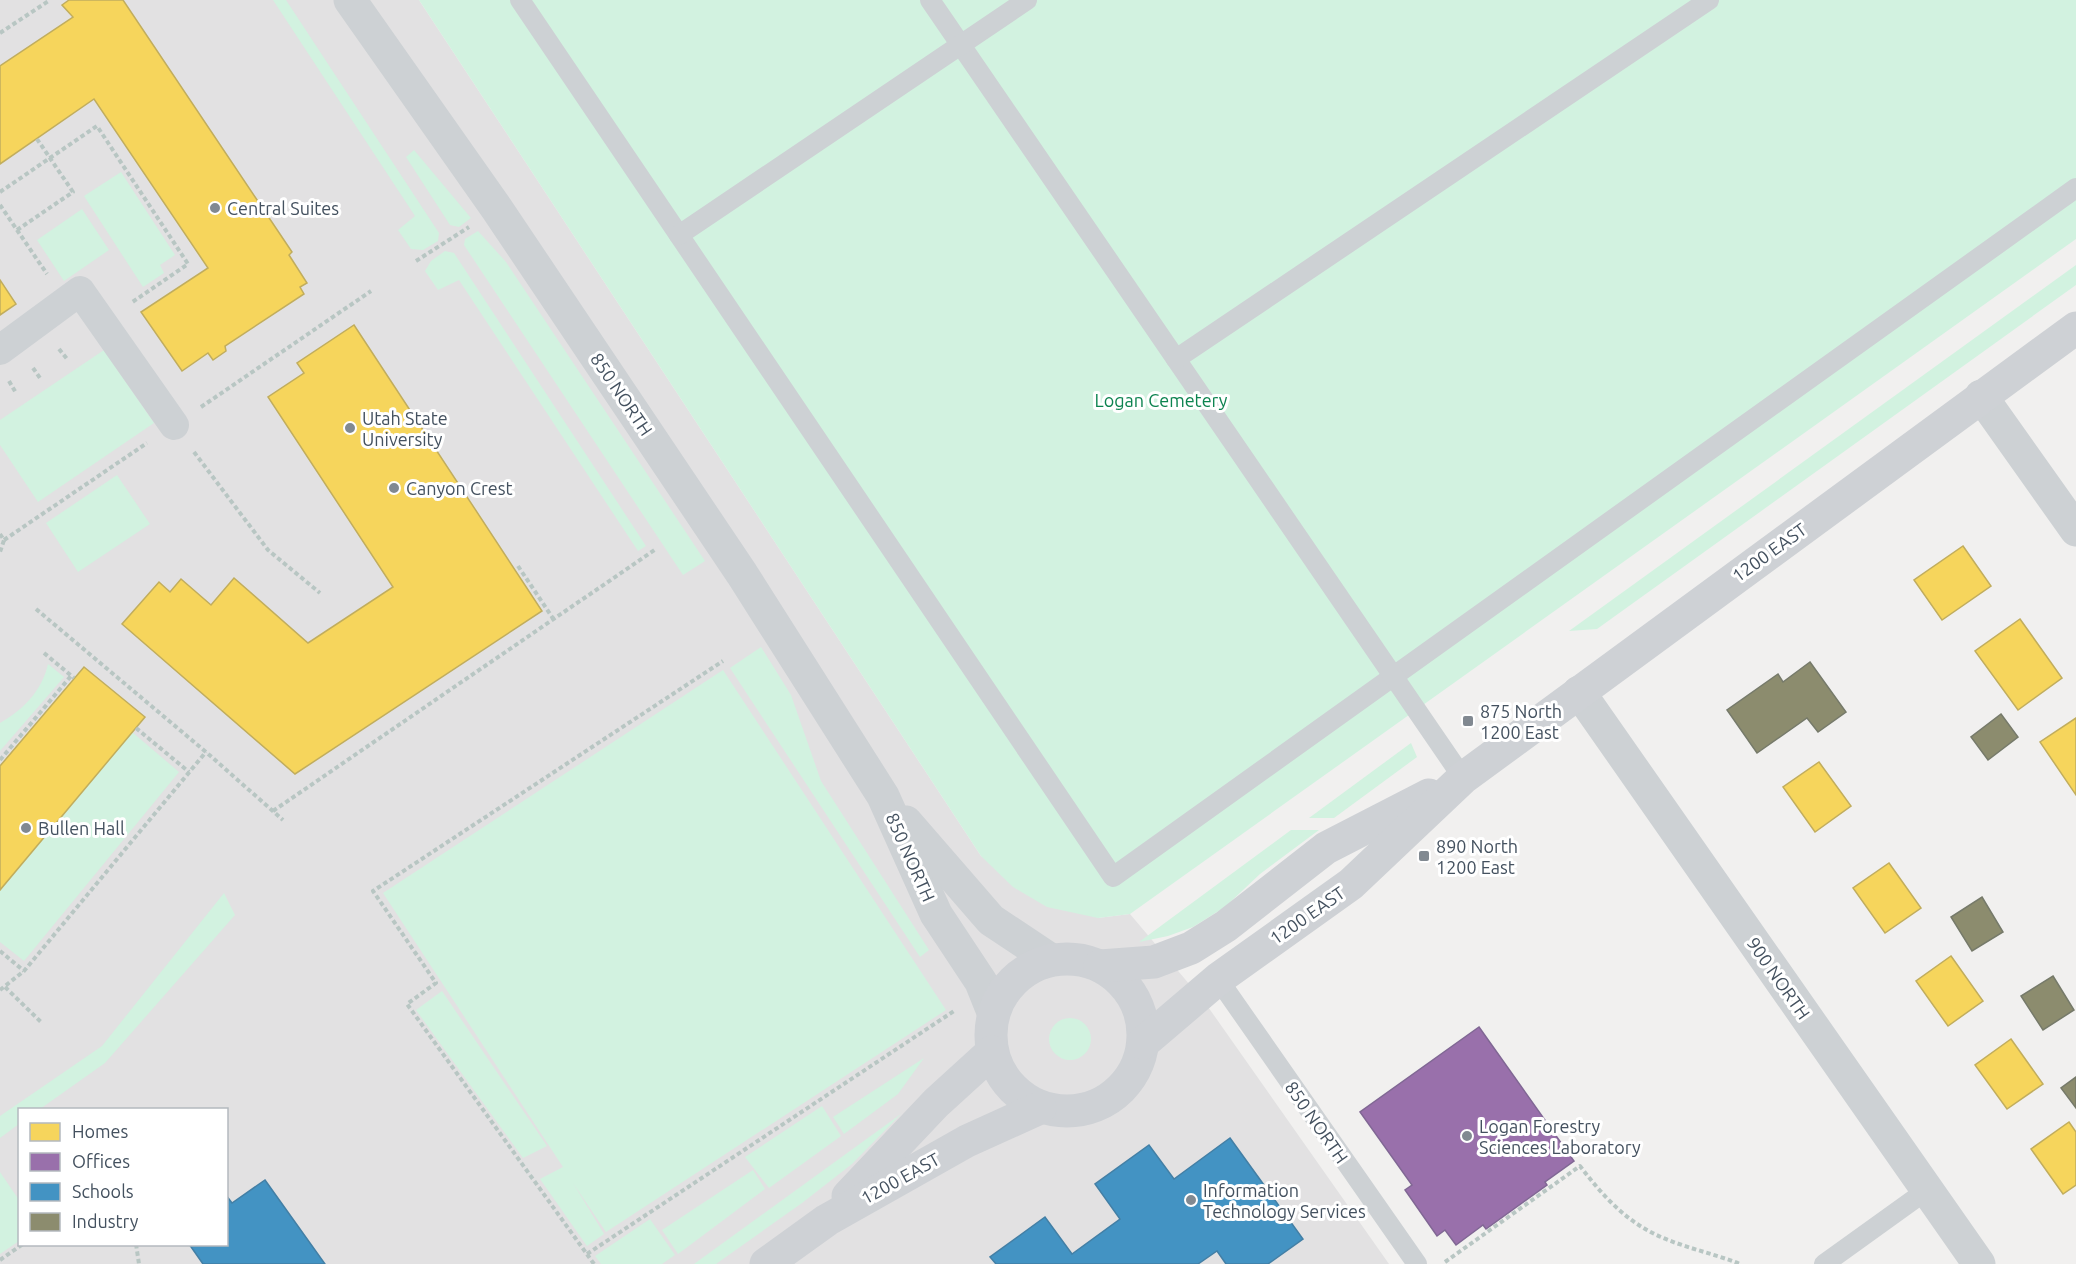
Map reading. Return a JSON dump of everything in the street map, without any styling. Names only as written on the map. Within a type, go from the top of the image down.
[{"type":"main road","name":"1200 EAST","points":[[1143,1043],[1218,979],[1351,884],[1463,777],[2076,328]]},
{"type":"main road","name":"1200 EAST","points":[[1100,966],[1154,962],[1191,948],[1226,926],[1326,848],[1463,777]]},
{"type":"main road","points":[[1076,959],[1100,966],[1120,979],[1134,998],[1142,1020],[1143,1043],[1137,1066],[1125,1086],[1108,1101],[1086,1110],[1063,1112],[1040,1108],[1023,1099],[1009,1086],[998,1070],[992,1052],[993,1012],[1007,986],[1027,969],[1051,960],[1076,959]]},
{"type":"main road","name":"1200 EAST","points":[[826,1220],[936,1103],[992,1052]]},
{"type":"main road","name":"1200 EAST","points":[[766,1264],[826,1220],[967,1141],[1040,1108]]},
{"type":"street","name":"850 NORTH","points":[[350,0],[497,208],[709,524],[883,796],[936,914],[981,982],[993,1012]]},
{"type":"street","points":[[0,350],[80,291],[174,424]]},
{"type":"street","points":[[1981,396],[2076,530]]},
{"type":"street","name":"900 NORTH","points":[[1579,692],[1979,1264]]},
{"type":"street","name":"850 NORTH","points":[[883,796],[991,920],[1051,960]]},
{"type":"lane","points":[[520,0],[1113,877],[2076,188]]},
{"type":"lane","points":[[930,0],[1463,777]]},
{"type":"lane","points":[[679,235],[1027,0]]},
{"type":"lane","points":[[1176,359],[1709,0]]},
{"type":"lane","name":"850 NORTH","points":[[1218,979],[1417,1264]]},
{"type":"lane","points":[[1824,1264],[1927,1190]]},
{"type":"path","points":[[0,33],[50,0]]},
{"type":"path","points":[[0,192],[97,126],[188,264],[103,322]]},
{"type":"path","points":[[17,230],[73,192],[37,139]]},
{"type":"path","points":[[0,205],[66,301]]},
{"type":"path","points":[[416,261],[472,225]]},
{"type":"path","points":[[174,424],[268,550],[320,593]]},
{"type":"path","points":[[0,534],[4,540],[0,552]]},
{"type":"path","points":[[273,811],[656,549]]},
{"type":"path","points":[[518,567],[554,620]]},
{"type":"path","points":[[36,609],[283,820]]},
{"type":"path","points":[[0,760],[73,677],[44,653]]},
{"type":"path","points":[[594,1264],[407,1004],[436,983],[373,891],[723,661]]},
{"type":"path","points":[[136,728],[189,772]]},
{"type":"path","points":[[42,1023],[2,988],[24,971],[206,752]]},
{"type":"path","points":[[0,951],[24,971]]},
{"type":"path","points":[[587,1254],[958,1009]]},
{"type":"path","points":[[1442,1264],[1580,1166],[1601,1193],[1625,1215],[1648,1231],[1740,1264]]},
{"type":"path","points":[[0,1260],[21,1246]]},
{"type":"path","points":[[136,1246],[139,1264]]},
{"type":"shaded area","name":"Utah State University","points":[[0,0],[419,0],[981,856],[1098,918],[1130,914],[1206,1004],[1389,1264],[0,1264]]},
{"type":"green space","points":[[273,0],[286,0],[439,233],[438,241],[423,250],[411,249],[398,230],[415,216]]},
{"type":"green space","name":"Logan Cemetery","points":[[419,0],[2076,0],[2076,239],[1130,914],[1098,918],[1047,907],[1013,887],[981,856]]},
{"type":"green space","points":[[414,150],[471,218],[459,227],[450,225],[406,157]]},
{"type":"green space","points":[[121,172],[175,255],[160,265],[164,273],[143,287],[84,196]]},
{"type":"green space","points":[[82,209],[109,250],[64,281],[37,240]]},
{"type":"green space","points":[[478,231],[506,262],[705,561],[683,575],[464,245],[465,239]]},
{"type":"green space","points":[[445,251],[454,253],[646,546],[638,551],[459,280],[438,290],[425,271],[431,261]]},
{"type":"green space","points":[[2076,265],[2076,285],[1597,629],[1569,631]]},
{"type":"green space","points":[[104,350],[154,423],[38,502],[0,445],[0,420]]},
{"type":"green space","points":[[117,475],[150,524],[78,572],[46,523]]},
{"type":"green space","points":[[761,647],[791,695],[821,781],[929,950],[920,957],[730,668]]},
{"type":"green space","points":[[48,664],[64,677],[0,751],[0,723],[30,699],[41,683]]},
{"type":"green space","points":[[723,670],[946,1010],[606,1232],[573,1183],[604,1234],[587,1246],[540,1179],[563,1167],[383,893]]},
{"type":"green space","points":[[132,732],[179,772],[24,961],[0,942],[0,890]]},
{"type":"green space","points":[[1411,743],[1417,757],[1334,818],[1309,818]]},
{"type":"green space","points":[[1291,830],[1319,830],[1260,874],[1225,907],[1193,927],[1168,936],[1139,942]]},
{"type":"green space","points":[[224,893],[235,915],[105,1063],[41,1108],[18,1108],[18,1125],[0,1138],[0,1116],[102,1046]]},
{"type":"green space","points":[[442,991],[547,1146],[523,1158],[416,1010]]},
{"type":"green space","points":[[1070,1018],[1085,1024],[1091,1039],[1085,1054],[1070,1060],[1055,1054],[1049,1039],[1055,1024]]},
{"type":"green space","points":[[924,1058],[898,1094],[844,1134],[833,1117]]},
{"type":"green space","points":[[822,1106],[841,1136],[769,1188],[745,1157]]},
{"type":"green space","points":[[901,1114],[852,1164],[802,1203],[716,1264],[694,1264]]},
{"type":"green space","points":[[753,1170],[765,1189],[678,1254],[662,1230]]},
{"type":"green space","points":[[0,1172],[18,1199],[18,1242],[0,1254]]},
{"type":"green space","points":[[650,1219],[675,1255],[662,1264],[601,1264],[595,1256]]},
{"type":"building: Homes","name":"Central Suites","points":[[69,0],[123,0],[292,252],[289,255],[307,283],[300,287],[304,294],[225,346],[226,351],[213,360],[208,353],[182,371],[141,312],[208,268],[94,99],[0,164],[0,66],[73,17],[62,5]]},
{"type":"building: Homes","points":[[0,280],[16,304],[0,315]]},
{"type":"building: Homes","name":"Canyon Crest","points":[[354,325],[542,611],[295,774],[122,624],[159,582],[170,592],[181,579],[211,605],[234,578],[308,643],[393,587],[268,397],[304,373],[297,363]]},
{"type":"building: Homes","points":[[1963,546],[1991,586],[1942,620],[1914,580]]},
{"type":"building: Homes","points":[[2020,619],[2062,678],[2018,710],[1975,651]]},
{"type":"building: Homes","name":"Bullen Hall","points":[[84,667],[145,717],[0,890],[0,766]]},
{"type":"building: Homes","points":[[2076,718],[2076,795],[2040,742]]},
{"type":"building: Homes","points":[[1819,762],[1851,806],[1815,832],[1783,787]]},
{"type":"building: Homes","points":[[1889,863],[1921,908],[1885,933],[1853,888]]},
{"type":"building: Homes","points":[[1951,956],[1983,1001],[1948,1026],[1916,981]]},
{"type":"building: Homes","points":[[2011,1039],[2043,1084],[2007,1109],[1975,1065]]},
{"type":"building: Homes","points":[[2069,1122],[2076,1132],[2076,1185],[2063,1194],[2031,1149]]},
{"type":"building: Offices","name":"Logan Forestry Sciences Laboratory","points":[[1479,1027],[1574,1161],[1545,1182],[1547,1185],[1486,1229],[1483,1225],[1456,1245],[1445,1230],[1437,1236],[1405,1190],[1412,1185],[1360,1112]]},
{"type":"building: Schools","name":"Information Technology Services","points":[[1230,1138],[1303,1239],[1268,1264],[1226,1264],[1217,1251],[1198,1264],[996,1264],[990,1257],[1045,1217],[1072,1254],[1120,1219],[1095,1184],[1149,1145],[1174,1179]]},
{"type":"building: Schools","points":[[265,1180],[325,1264],[203,1264],[190,1246],[228,1246],[228,1198],[232,1203]]},
{"type":"building: Industry","points":[[1810,662],[1846,712],[1818,732],[1807,718],[1757,753],[1727,710],[1778,674],[1783,682]]},
{"type":"building: Industry","points":[[2001,714],[2018,737],[1988,760],[1971,737]]},
{"type":"building: Industry","points":[[1982,897],[2003,932],[1972,951],[1951,917]]},
{"type":"building: Industry","points":[[2053,976],[2074,1010],[2043,1030],[2021,996]]},
{"type":"building: Industry","points":[[2076,1077],[2076,1108],[2061,1088]]},
{"type":"place","name":"Central Suites","points":[[215,208]]},
{"type":"place","name":"Utah State University","points":[[350,428]]},
{"type":"place","name":"Canyon Crest","points":[[394,488]]},
{"type":"place","name":"875 North 1200 East","points":[[1468,721]]},
{"type":"place","name":"Bullen Hall","points":[[26,828]]},
{"type":"place","name":"890 North 1200 East","points":[[1424,856]]},
{"type":"place","name":"Logan Forestry Sciences Laboratory","points":[[1467,1136]]},
{"type":"place","name":"Information Technology Services","points":[[1191,1200]]}]
